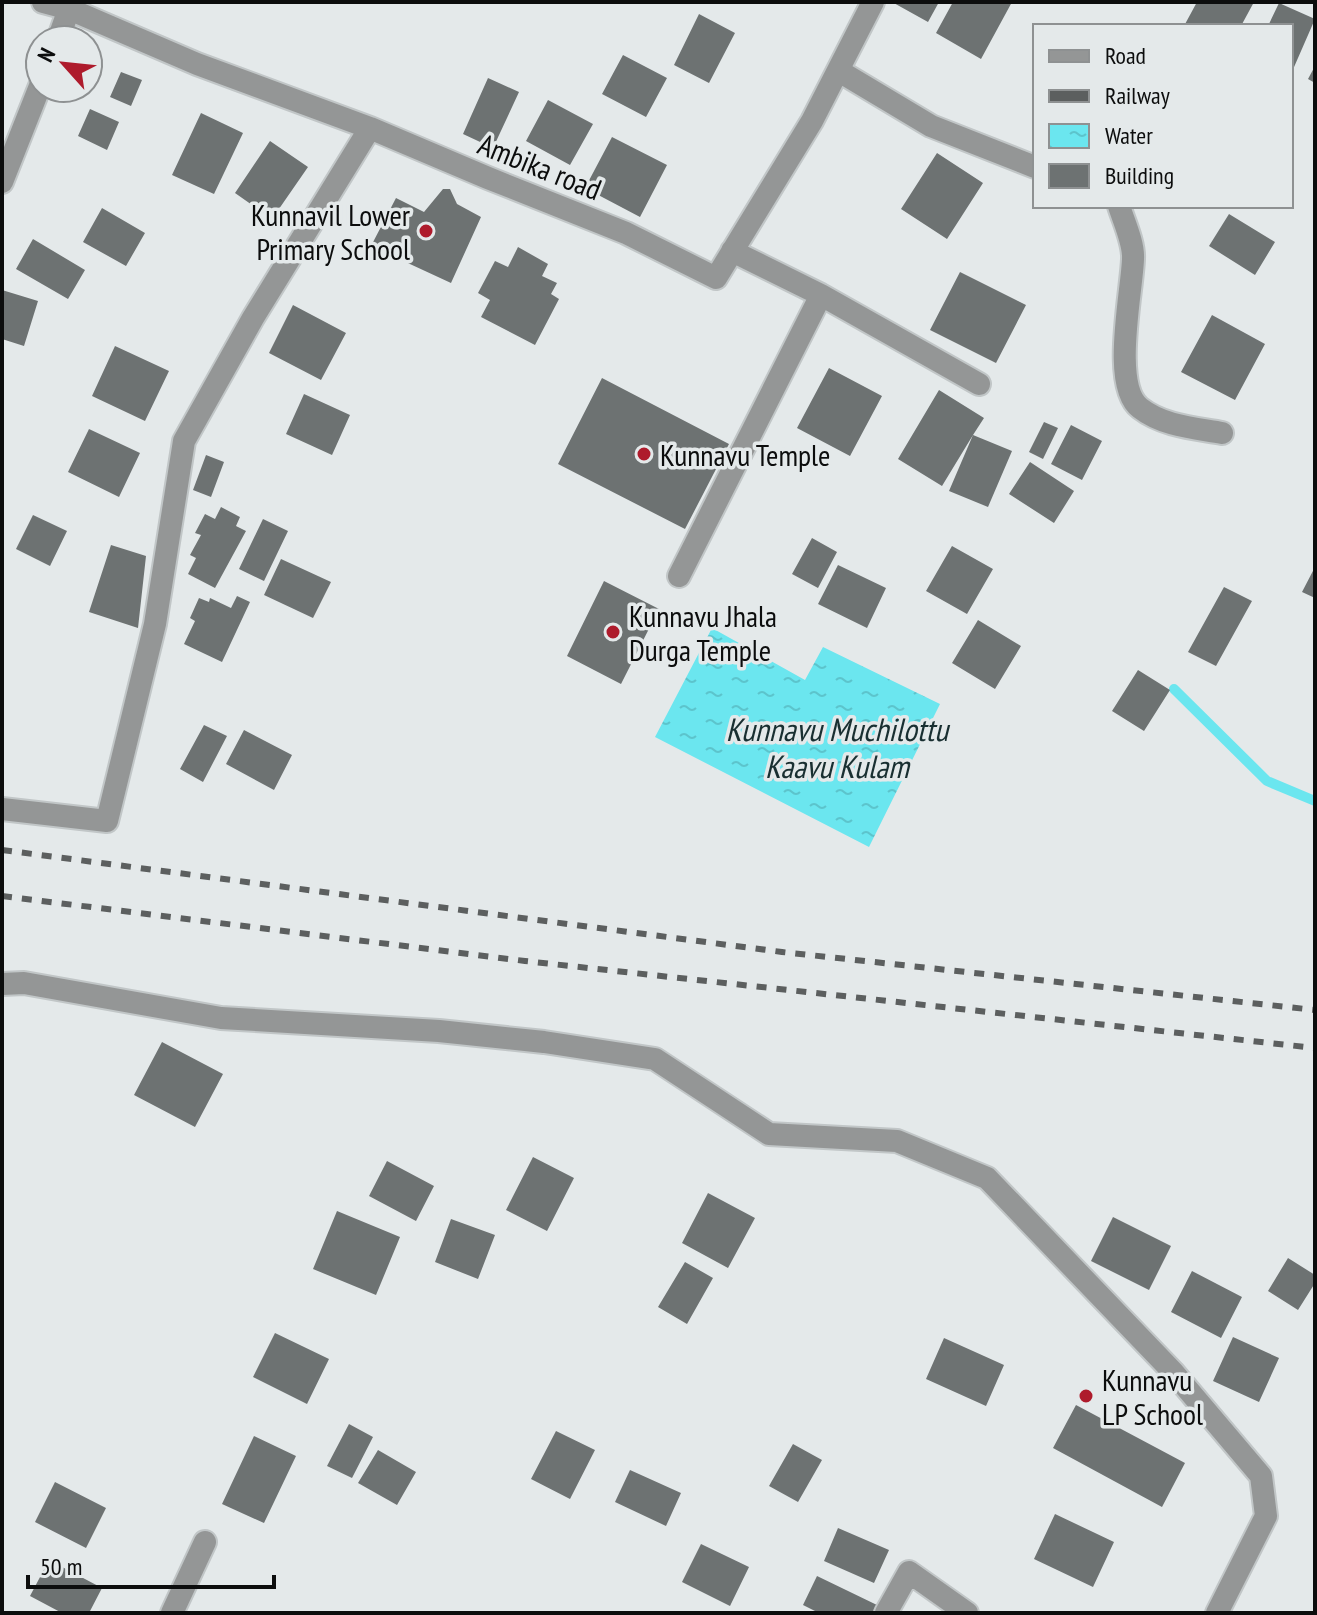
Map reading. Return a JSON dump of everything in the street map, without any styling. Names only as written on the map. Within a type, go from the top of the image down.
[{"type":"street","name":"Ambika road","points":[[43,2],[69,9],[197,64],[370,128],[626,233],[716,278],[812,121],[873,2]]},
{"type":"street","points":[[64,24],[69,9]]},
{"type":"street","points":[[839,71],[931,126],[1033,166]]},
{"type":"street","points":[[2,182],[33,104]]},
{"type":"street","points":[[2,809],[107,821],[155,624],[184,441],[253,318],[370,128]]},
{"type":"street","points":[[1120,208],[1133,256],[1126,310],[1125,378],[1138,407],[1173,425],[1222,433]]},
{"type":"street","points":[[732,251],[821,295],[979,384]]},
{"type":"street","points":[[679,576],[821,295]]},
{"type":"street","points":[[2,984],[24,983],[221,1018],[439,1031],[655,1059],[769,1134],[897,1141],[987,1178],[1173,1372],[1261,1476],[1266,1516],[1217,1613]]},
{"type":"street","points":[[172,1613],[205,1542]]},
{"type":"street","points":[[886,1613],[909,1572],[967,1613]]},
{"type":"water","name":"Kunnavu Muchilottu Kaavu Kulam","points":[[712,628],[805,680],[823,647],[940,704],[869,847],[655,737]]},
{"type":"building","points":[[892,2],[939,2],[928,22]]},
{"type":"building","points":[[953,2],[1012,2],[981,59],[936,33]]},
{"type":"building","points":[[1197,2],[1254,2],[1242,24],[1185,24]]},
{"type":"building","points":[[1279,3],[1315,19],[1293,69],[1293,24],[1269,24]]},
{"type":"building","points":[[699,14],[735,33],[709,83],[674,65]]},
{"type":"building","points":[[623,55],[667,78],[646,117],[602,94]]},
{"type":"building","points":[[1315,66],[1315,83],[1308,79]]},
{"type":"building","points":[[121,72],[142,80],[131,106],[110,97]]},
{"type":"building","points":[[488,78],[519,92],[493,148],[463,134]]},
{"type":"building","points":[[548,100],[593,124],[570,165],[526,141]]},
{"type":"building","points":[[90,109],[119,122],[107,150],[78,136]]},
{"type":"building","points":[[201,113],[243,133],[214,194],[172,175]]},
{"type":"building","points":[[612,137],[667,165],[640,217],[585,188]]},
{"type":"building","points":[[270,141],[308,167],[272,219],[235,193]]},
{"type":"building","points":[[937,153],[983,183],[947,239],[901,209]]},
{"type":"building","name":"Kunnavil Lower Primary School","points":[[443,189],[450,189],[457,204],[481,217],[451,283],[371,246],[396,198],[424,212]]},
{"type":"building","points":[[102,208],[145,233],[126,266],[83,242]]},
{"type":"building","points":[[1229,214],[1275,242],[1255,275],[1209,246]]},
{"type":"building","points":[[33,239],[85,270],[68,299],[16,269]]},
{"type":"building","points":[[518,247],[548,264],[542,276],[557,283],[551,294],[559,299],[535,345],[481,317],[490,300],[478,293],[495,261],[508,267]]},
{"type":"building","points":[[960,272],[1026,305],[996,363],[930,330]]},
{"type":"building","points":[[2,290],[38,301],[24,346],[2,339]]},
{"type":"building","points":[[293,305],[346,333],[321,380],[269,353]]},
{"type":"building","points":[[1212,315],[1265,344],[1235,400],[1181,372]]},
{"type":"building","points":[[115,346],[169,371],[145,421],[92,396]]},
{"type":"building","points":[[829,368],[882,396],[850,456],[797,428]]},
{"type":"building","name":"Kunnavu Temple","points":[[602,378],[729,444],[685,529],[558,464]]},
{"type":"building","points":[[939,390],[984,418],[942,486],[898,459]]},
{"type":"building","points":[[304,394],[350,415],[332,455],[286,434]]},
{"type":"building","points":[[1044,422],[1058,428],[1043,459],[1029,452]]},
{"type":"building","points":[[1071,425],[1102,441],[1082,480],[1051,464]]},
{"type":"building","points":[[89,429],[140,453],[119,497],[68,472]]},
{"type":"building","points":[[973,435],[1012,451],[988,507],[949,491]]},
{"type":"building","points":[[206,455],[224,462],[211,497],[193,490]]},
{"type":"building","points":[[1030,462],[1074,491],[1054,523],[1009,494]]},
{"type":"building","points":[[221,507],[240,517],[236,526],[246,531],[215,588],[188,574],[196,558],[190,555],[201,535],[195,533],[205,514],[215,519]]},
{"type":"building","points":[[33,515],[67,531],[50,566],[16,549]]},
{"type":"building","points":[[263,519],[288,531],[264,581],[239,569]]},
{"type":"building","points":[[812,538],[837,552],[818,588],[792,574]]},
{"type":"building","points":[[111,545],[146,556],[138,628],[89,612]]},
{"type":"building","points":[[952,546],[993,569],[967,614],[926,591]]},
{"type":"building","points":[[281,559],[331,582],[313,618],[264,595]]},
{"type":"building","points":[[838,565],[886,588],[867,628],[818,604]]},
{"type":"building","points":[[1315,567],[1315,598],[1302,592]]},
{"type":"building","name":"Kunnavu Jhala Durga Temple","points":[[604,581],[659,609],[621,684],[567,656]]},
{"type":"building","points":[[1224,587],[1252,601],[1216,666],[1188,652]]},
{"type":"building","points":[[237,596],[250,602],[222,662],[184,644],[195,621],[190,618],[199,598],[209,602],[210,598],[231,608]]},
{"type":"building","points":[[978,620],[1021,646],[995,689],[952,663]]},
{"type":"building","points":[[1138,670],[1170,690],[1144,731],[1112,711]]},
{"type":"building","points":[[204,725],[227,736],[203,782],[180,769]]},
{"type":"building","points":[[244,730],[292,755],[274,790],[226,764]]},
{"type":"building","points":[[162,1042],[223,1074],[195,1127],[134,1095]]},
{"type":"building","points":[[533,1157],[574,1178],[547,1231],[506,1210]]},
{"type":"building","points":[[387,1161],[434,1186],[416,1221],[369,1196]]},
{"type":"building","points":[[708,1193],[755,1218],[728,1268],[682,1243]]},
{"type":"building","points":[[337,1211],[400,1237],[376,1295],[313,1269]]},
{"type":"building","points":[[1113,1217],[1171,1246],[1149,1290],[1091,1261]]},
{"type":"building","points":[[451,1219],[495,1235],[478,1279],[435,1262]]},
{"type":"building","points":[[1288,1258],[1315,1275],[1315,1283],[1298,1310],[1268,1291]]},
{"type":"building","points":[[685,1262],[713,1278],[687,1324],[658,1307]]},
{"type":"building","points":[[1192,1271],[1242,1297],[1221,1338],[1171,1312]]},
{"type":"building","points":[[275,1333],[329,1359],[307,1404],[253,1377]]},
{"type":"building","points":[[1233,1337],[1279,1358],[1259,1402],[1213,1381]]},
{"type":"building","points":[[944,1338],[1004,1365],[986,1406],[926,1379]]},
{"type":"building","points":[[1076,1405],[1185,1463],[1162,1507],[1053,1448]]},
{"type":"building","points":[[349,1424],[373,1437],[352,1478],[327,1466]]},
{"type":"building","points":[[556,1431],[595,1450],[570,1499],[531,1479]]},
{"type":"building","points":[[254,1436],[296,1456],[264,1523],[222,1504]]},
{"type":"building","points":[[793,1444],[822,1460],[798,1502],[769,1486]]},
{"type":"building","points":[[378,1450],[416,1472],[397,1505],[358,1483]]},
{"type":"building","points":[[630,1470],[681,1493],[666,1526],[615,1502]]},
{"type":"building","points":[[55,1482],[106,1508],[86,1548],[35,1522]]},
{"type":"building","points":[[1055,1514],[1114,1542],[1093,1587],[1034,1559]]},
{"type":"building","points":[[838,1528],[889,1550],[874,1583],[824,1561]]},
{"type":"building","points":[[701,1544],[749,1567],[730,1606],[682,1582]]},
{"type":"building","points":[[49,1560],[102,1588],[89,1613],[62,1613],[30,1596]]},
{"type":"building","points":[[817,1576],[877,1605],[873,1613],[819,1613],[803,1605]]},
{"type":"waterway","points":[[1174,689],[1267,781],[1315,801]]},
{"type":"railway","points":[[2,850],[782,952],[1315,1010]]},
{"type":"railway","points":[[2,896],[525,961],[1315,1048]]},
{"type":"place","name":"Kunnavil Lower Primary School","points":[[426,231]]},
{"type":"place","name":"Kunnavu Temple","points":[[644,454]]},
{"type":"place","name":"Kunnavu Jhala Durga Temple","points":[[613,632]]},
{"type":"place","name":"Kunnavu LP School","points":[[1086,1396]]}]
